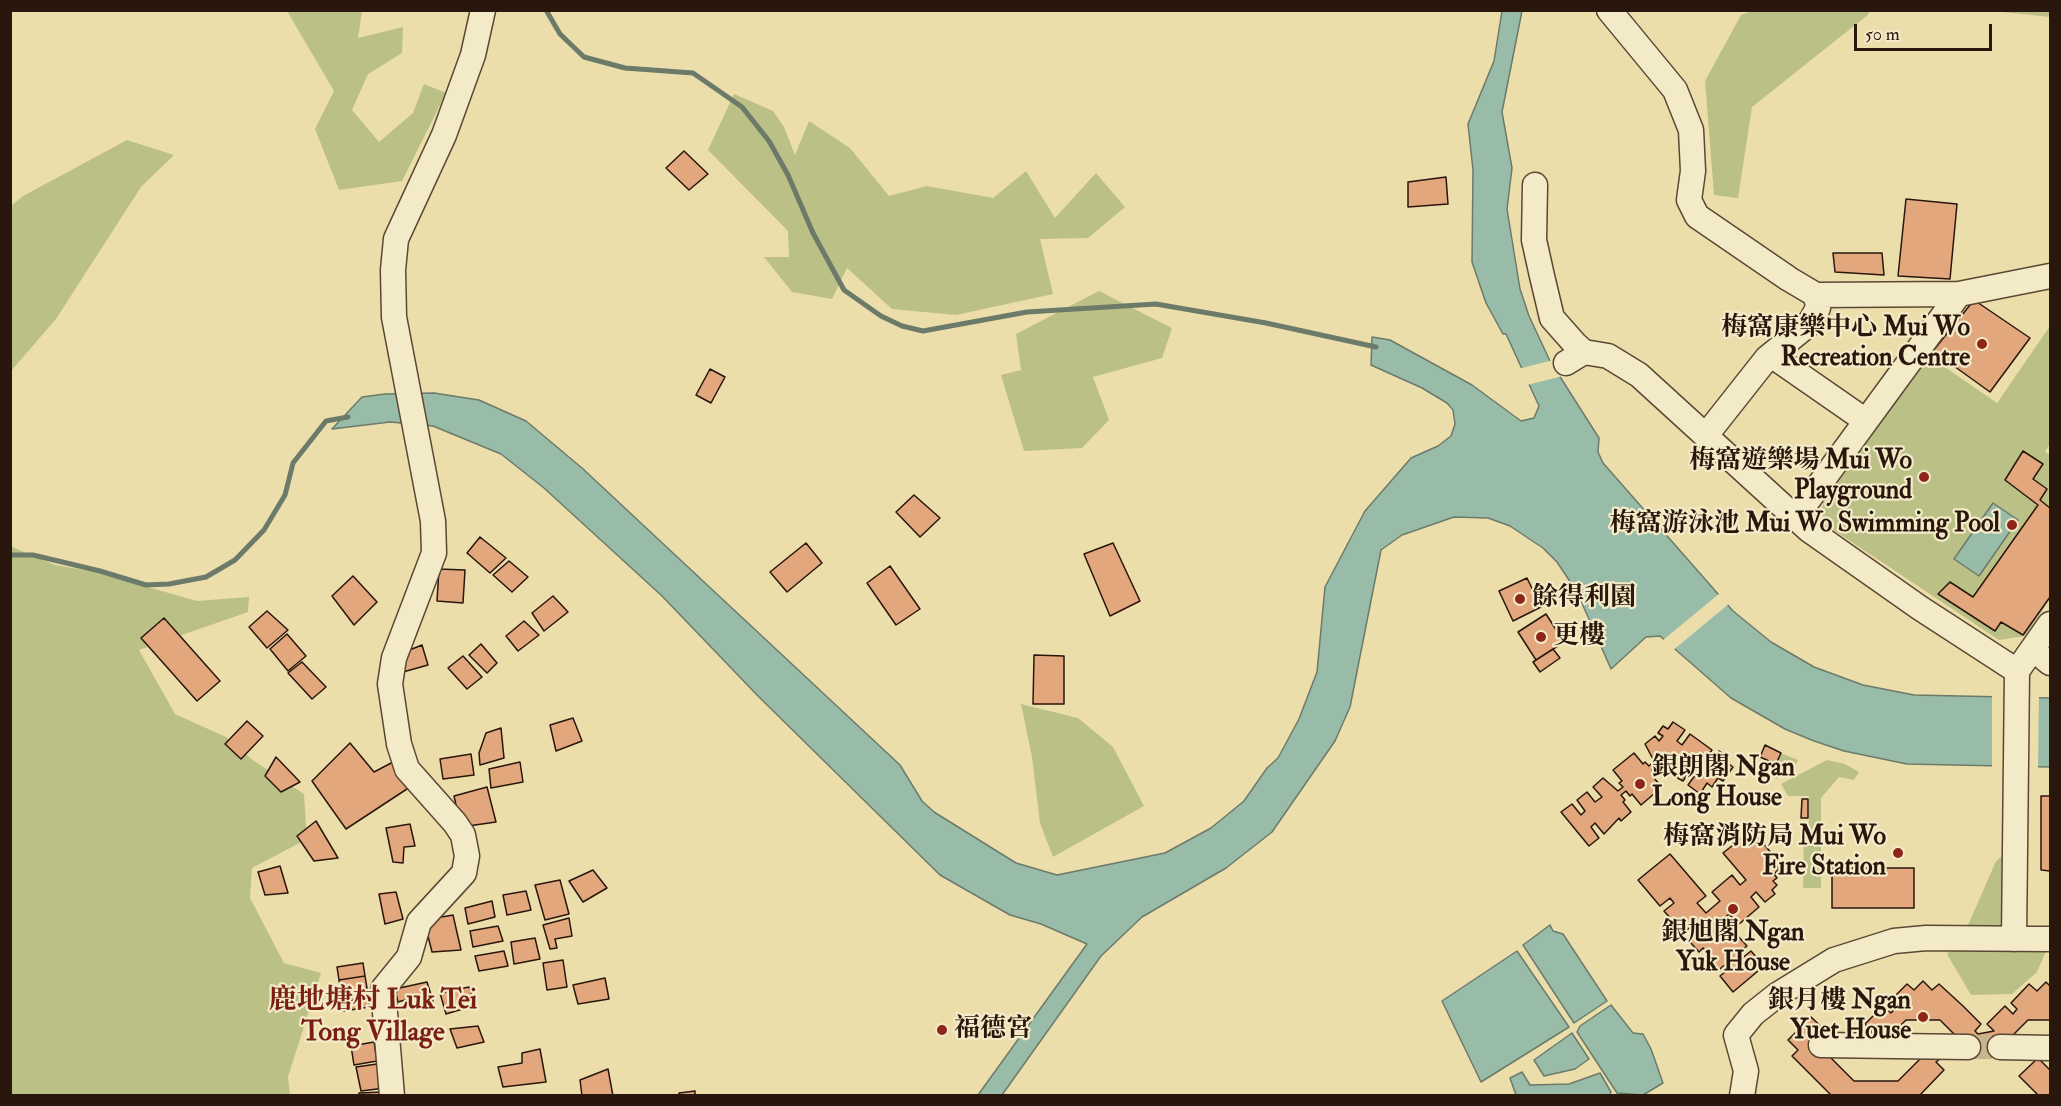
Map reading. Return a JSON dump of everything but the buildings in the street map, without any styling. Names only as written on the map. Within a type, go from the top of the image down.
[{"type":"street","points":[[392,1095],[383,989],[409,957],[419,922],[464,873],[467,856],[463,835],[455,823],[406,769],[399,744],[390,684],[394,658],[434,553],[433,521],[394,317],[393,270],[396,239],[444,135],[473,55],[483,10]]},
{"type":"street","points":[[1609,10],[1675,90],[1691,130],[1693,171],[1689,200],[1697,216],[1754,258],[1816,295],[1959,294],[2050,276]]},
{"type":"street","points":[[1535,185],[1534,240],[1552,318],[1575,357],[1608,356],[1640,375],[1670,405],[1707,434],[1795,518],[2017,679]]},
{"type":"street","points":[[1795,518],[1959,294]]},
{"type":"street","points":[[1707,434],[1771,355],[1809,324],[1816,314],[1816,295]]},
{"type":"street","points":[[1771,355],[1866,421]]},
{"type":"street","points":[[2014,939],[2017,679],[2050,624]]},
{"type":"street","points":[[1742,1095],[1746,1071],[1736,1035],[1753,1014],[1807,975],[1834,960],[1862,949],[1894,941],[1926,938],[2050,939]]},
{"type":"street","points":[[1821,1045],[1968,1047]]},
{"type":"street","points":[[2000,1047],[2050,1048]]},
{"type":"green space","points":[[1754,10],[1867,10],[1869,14],[1752,107],[1738,198],[1714,195],[1705,81],[1741,15]]},
{"type":"green space","points":[[287,11],[362,11],[358,38],[403,27],[402,53],[368,74],[352,110],[379,142],[413,113],[424,84],[446,93],[402,181],[339,190],[315,129],[334,91]]},
{"type":"green space","points":[[1993,11],[2050,11],[2050,17]]},
{"type":"green space","points":[[734,94],[773,111],[784,127],[795,155],[809,121],[850,148],[889,196],[927,186],[993,198],[1026,171],[1055,218],[1096,173],[1125,207],[1088,238],[1040,239],[1053,294],[956,315],[892,309],[847,268],[832,299],[792,292],[764,257],[789,257],[788,231],[708,150]]},
{"type":"green space","points":[[127,140],[174,155],[141,187],[56,319],[11,371],[11,206],[23,196]]},
{"type":"green space","points":[[1099,291],[1172,328],[1162,358],[1093,377],[1109,420],[1082,448],[1024,451],[1001,375],[1021,370],[1016,334]]},
{"type":"green space","name":"梅窩遊樂場 Mui Wo Playground","points":[[2050,326],[2050,444],[2045,452],[2050,455],[2050,599],[2025,636],[1999,640],[1826,525],[1821,510],[1824,502],[1929,356],[1997,403]]},
{"type":"green space","points":[[10,546],[55,565],[91,571],[197,601],[249,597],[248,612],[139,650],[175,714],[226,737],[254,761],[304,794],[307,839],[252,868],[250,898],[284,963],[321,973],[288,1077],[290,1095],[11,1095]]},
{"type":"green space","points":[[1021,704],[1078,718],[1113,747],[1144,806],[1053,857],[1040,823],[1032,757]]},
{"type":"green space","points":[[1781,753],[1798,760],[1792,771],[1776,779],[1766,765],[1768,761],[1776,764]]},
{"type":"green space","points":[[1827,760],[1845,764],[1859,772],[1854,780],[1839,777],[1821,798],[1821,888],[1803,888],[1804,822],[1809,822],[1809,796],[1788,796],[1781,784]]},
{"type":"green space","points":[[2006,853],[2023,925],[2047,949],[2037,972],[2012,994],[1971,995],[1947,954],[1969,923],[1996,861]]},
{"type":"shaded area","points":[[1502,11],[1522,11],[1502,112],[1512,168],[1507,209],[1520,289],[1529,316],[1550,361],[1599,438],[1598,452],[1603,463],[1733,611],[1771,642],[1814,667],[1863,685],[1914,695],[2050,698],[2050,767],[1907,764],[1844,751],[1814,741],[1785,729],[1731,698],[1660,636],[1646,637],[1611,669],[1577,592],[1557,562],[1543,548],[1510,526],[1488,518],[1454,517],[1402,535],[1381,550],[1350,707],[1335,741],[1272,832],[1226,868],[1142,917],[1101,956],[1002,1095],[978,1095],[1087,944],[1041,924],[1010,915],[940,875],[758,696],[662,596],[544,488],[501,454],[433,426],[390,422],[332,429],[362,397],[385,394],[434,393],[479,400],[526,421],[582,468],[900,765],[922,801],[934,812],[1016,863],[1057,875],[1165,853],[1211,828],[1244,801],[1267,768],[1278,758],[1299,719],[1317,672],[1325,587],[1365,511],[1411,458],[1438,446],[1451,436],[1455,424],[1453,410],[1447,403],[1422,388],[1371,365],[1372,337],[1390,340],[1472,385],[1521,421],[1534,418],[1539,406],[1506,334],[1503,334],[1486,303],[1472,262],[1473,170],[1468,124],[1494,61]]},
{"type":"shaded area","points":[[1993,503],[2018,520],[1979,576],[1954,559]]},
{"type":"shaded area","points":[[1550,925],[1553,931],[1563,934],[1607,1001],[1574,1023],[1523,945]]},
{"type":"shaded area","points":[[1517,951],[1569,1027],[1481,1082],[1442,1001]]},
{"type":"shaded area","points":[[1611,1005],[1633,1033],[1643,1034],[1651,1049],[1663,1083],[1643,1095],[1617,1093],[1577,1032],[1580,1026]]},
{"type":"shaded area","points":[[1572,1033],[1589,1059],[1575,1069],[1544,1076],[1534,1060]]},
{"type":"shaded area","points":[[1522,1072],[1530,1085],[1569,1084],[1600,1073],[1611,1092],[1609,1096],[1516,1095],[1510,1078]]},
{"type":"pier","points":[[1553,360],[1563,376],[1527,385],[1518,369]]},
{"type":"pier","points":[[1720,593],[1730,603],[1672,651],[1662,641]]},
{"type":"pier","points":[[1992,695],[2039,695],[2038,770],[1992,769]]},
{"type":"waterway","points":[[546,10],[560,34],[584,57],[625,68],[693,73],[742,107],[769,141],[788,175],[813,233],[844,290],[881,316],[902,326],[923,331],[1027,312],[1156,304],[1266,323],[1376,347]]},
{"type":"waterway","points":[[10,555],[33,555],[146,585],[169,584],[206,577],[235,560],[264,530],[285,495],[293,463],[326,421],[348,417]]},
{"type":"tunnel","points":[[1968,1047],[2000,1047]]},
{"type":"place","name":"梅窩康樂中心 Mui Wo Recreation Centre","points":[[1982,344]]},
{"type":"place","name":"梅窩遊樂場 Mui Wo Playground","points":[[1924,477]]},
{"type":"place","name":"梅窩游泳池 Mui Wo Swimming Pool","points":[[2012,525]]},
{"type":"place","name":"餘得利園","points":[[1520,599]]},
{"type":"place","name":"更樓","points":[[1541,637]]},
{"type":"place","name":"銀朗閣 Ngan Long House","points":[[1640,784]]},
{"type":"place","name":"梅窩消防局 Mui Wo Fire Station","points":[[1898,853]]},
{"type":"place","name":"銀旭閣 Ngan Yuk House","points":[[1733,909]]},
{"type":"place","name":"銀月樓 Ngan Yuet House","points":[[1923,1017]]},
{"type":"place","name":"福德宮","points":[[942,1030]]},
{"type":"district","name":"鹿地塘村 Luk Tei Tong Village","points":[[373,1018]]}]
